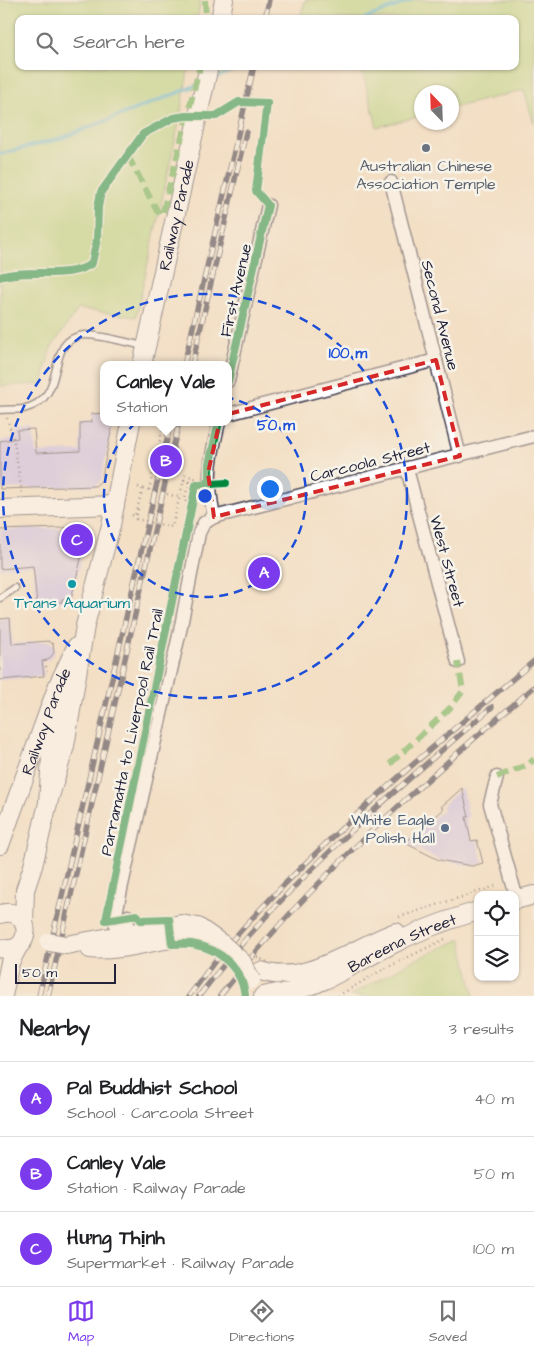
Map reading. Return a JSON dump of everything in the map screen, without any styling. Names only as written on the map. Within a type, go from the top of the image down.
[{"type":"main road","points":[[221,15],[224,0]]},
{"type":"main road","name":"Railway Parade","points":[[143,361],[209,70]]},
{"type":"main road","name":"Railway Parade","points":[[48,803],[67,736],[82,644],[115,505],[130,426]]},
{"type":"main road","points":[[0,510],[115,505]]},
{"type":"main road","name":"Railway Parade","points":[[0,845],[58,685],[86,626]]},
{"type":"main road","points":[[18,797],[39,757],[52,741],[64,718],[82,644]]},
{"type":"main road","points":[[2,996],[10,962],[26,935],[23,900],[48,803],[58,685]]},
{"type":"main road","points":[[0,913],[30,876]]},
{"type":"main road","name":"Bareena Street","points":[[277,995],[307,988],[330,979],[390,946],[474,912]]},
{"type":"main road","points":[[0,913],[16,915],[34,935],[58,944],[90,949],[109,950],[150,936],[198,937],[214,940],[242,960],[256,980],[277,995]]},
{"type":"main road","points":[[256,980],[304,973],[386,936],[460,917]]},
{"type":"main road","points":[[0,948],[9,950],[19,946],[58,944],[117,936],[124,940],[147,940],[150,936]]},
{"type":"main road","points":[[0,965],[2,996]]},
{"type":"main road","name":"Bareena Street","points":[[312,996],[330,979]]},
{"type":"street","name":"Second Avenue","points":[[391,182],[460,456]]},
{"type":"street","name":"First Avenue","points":[[232,363],[268,205]]},
{"type":"street","points":[[232,413],[436,360]]},
{"type":"street","points":[[117,936],[115,918],[180,631],[200,533],[204,523],[214,517],[200,482],[209,464],[218,426]]},
{"type":"street","name":"Carcoola Street","points":[[214,517],[534,436]]},
{"type":"street","name":"West Street","points":[[407,469],[458,662]]},
{"type":"street","points":[[497,777],[490,804],[522,898]]},
{"type":"street","points":[[120,894],[123,908],[134,926],[150,936]]},
{"type":"street","points":[[90,949],[117,936],[128,924],[128,916]]},
{"type":"lane","points":[[3,410],[23,409],[39,402],[50,393],[58,358],[68,341],[84,335],[146,346]]},
{"type":"lane","points":[[0,598],[15,588]]},
{"type":"path","points":[[3,410],[14,442],[22,494]]},
{"type":"path","points":[[138,487],[151,490],[163,426]]},
{"type":"path","points":[[143,488],[136,519],[172,527],[185,475],[200,482],[190,521]]},
{"type":"path","points":[[184,480],[189,482],[185,498],[190,521]]},
{"type":"path","points":[[167,494],[179,497]]},
{"type":"path","points":[[132,515],[135,516],[138,509]]},
{"type":"path","points":[[45,660],[46,669]]},
{"type":"path","points":[[487,889],[496,886]]},
{"type":"path","points":[[338,996],[380,971],[448,938]]},
{"type":"highlighted area","points":[[436,360],[460,456],[214,517],[208,473],[221,416]]},
{"type":"green space","points":[[0,0],[201,0],[198,15],[15,15],[15,70],[188,70],[178,127],[136,317],[78,309],[50,350],[42,384],[0,386]]},
{"type":"green space","points":[[305,0],[534,0],[534,124],[524,90],[459,106],[459,85],[414,85],[414,118],[377,127],[362,70],[519,70],[519,15],[301,15]]},
{"type":"green space","points":[[461,939],[474,996],[350,996],[410,962]]},
{"type":"building","points":[[100,413],[100,426],[112,426],[101,481],[95,486],[0,489],[0,441],[18,438],[17,430],[34,429],[36,453],[80,451],[80,423],[92,422],[91,414]]},
{"type":"building","points":[[89,527],[71,599],[62,599],[62,602],[37,603],[33,566],[0,569],[0,530]]},
{"type":"building","points":[[10,618],[12,644],[48,641],[53,644],[54,653],[48,660],[42,661],[44,676],[0,680],[0,619]]},
{"type":"building","name":"White Eagle Polish Hall","points":[[462,788],[469,817],[466,817],[471,841],[477,840],[483,863],[472,866],[439,860],[405,843],[444,809],[441,807]]},
{"type":"waterway","points":[[374,15],[412,0]]},
{"type":"waterway","points":[[212,79],[234,70]]},
{"type":"waterway","points":[[0,154],[62,138],[200,84]]},
{"type":"railway","points":[[266,15],[269,0]]},
{"type":"railway","points":[[185,361],[253,70]]},
{"type":"railway","points":[[193,361],[246,132]]},
{"type":"railway","points":[[39,996],[170,426]]},
{"type":"railway","points":[[48,996],[178,426]]},
{"type":"railway","points":[[189,996],[228,945],[263,906],[337,833],[534,661]]},
{"type":"railway","points":[[220,996],[291,912],[330,872],[410,796],[534,687]]},
{"type":"railway","points":[[199,996],[231,956],[301,880],[414,774],[492,707]]},
{"type":"marked path","points":[[205,0],[206,15]]},
{"type":"marked path","points":[[128,156],[157,211],[162,215],[199,70]]},
{"type":"marked path","points":[[390,764],[450,708],[463,691],[458,662]]},
{"type":"marked path","points":[[497,777],[528,765],[534,759]]},
{"type":"cycle path","points":[[0,277],[23,273],[61,273],[83,268],[92,263],[97,239],[98,207],[101,192],[143,134],[173,118],[216,116],[239,102],[267,103]]},
{"type":"cycle path","points":[[232,363],[268,205],[256,191],[267,103]]},
{"type":"cycle path","points":[[209,484],[209,464],[218,426]]},
{"type":"cycle path","name":"Parramatta to Liverpool Rail Trail","points":[[226,483],[196,485],[106,920],[137,915],[141,920],[169,919],[172,944],[205,947],[222,956],[240,978],[245,996]]},
{"type":"place","name":"Australian Chinese Association Temple","points":[[426,148]]},
{"type":"place","name":"Canley Vale","points":[[166,461]]},
{"type":"place","name":"Hưng Thịnh","points":[[77,540]]},
{"type":"place","name":"Pal Buddhist School","points":[[264,573]]},
{"type":"place","name":"Trans Aquarium","points":[[72,584]]},
{"type":"place","name":"White Eagle Polish Hall","points":[[445,828]]}]
